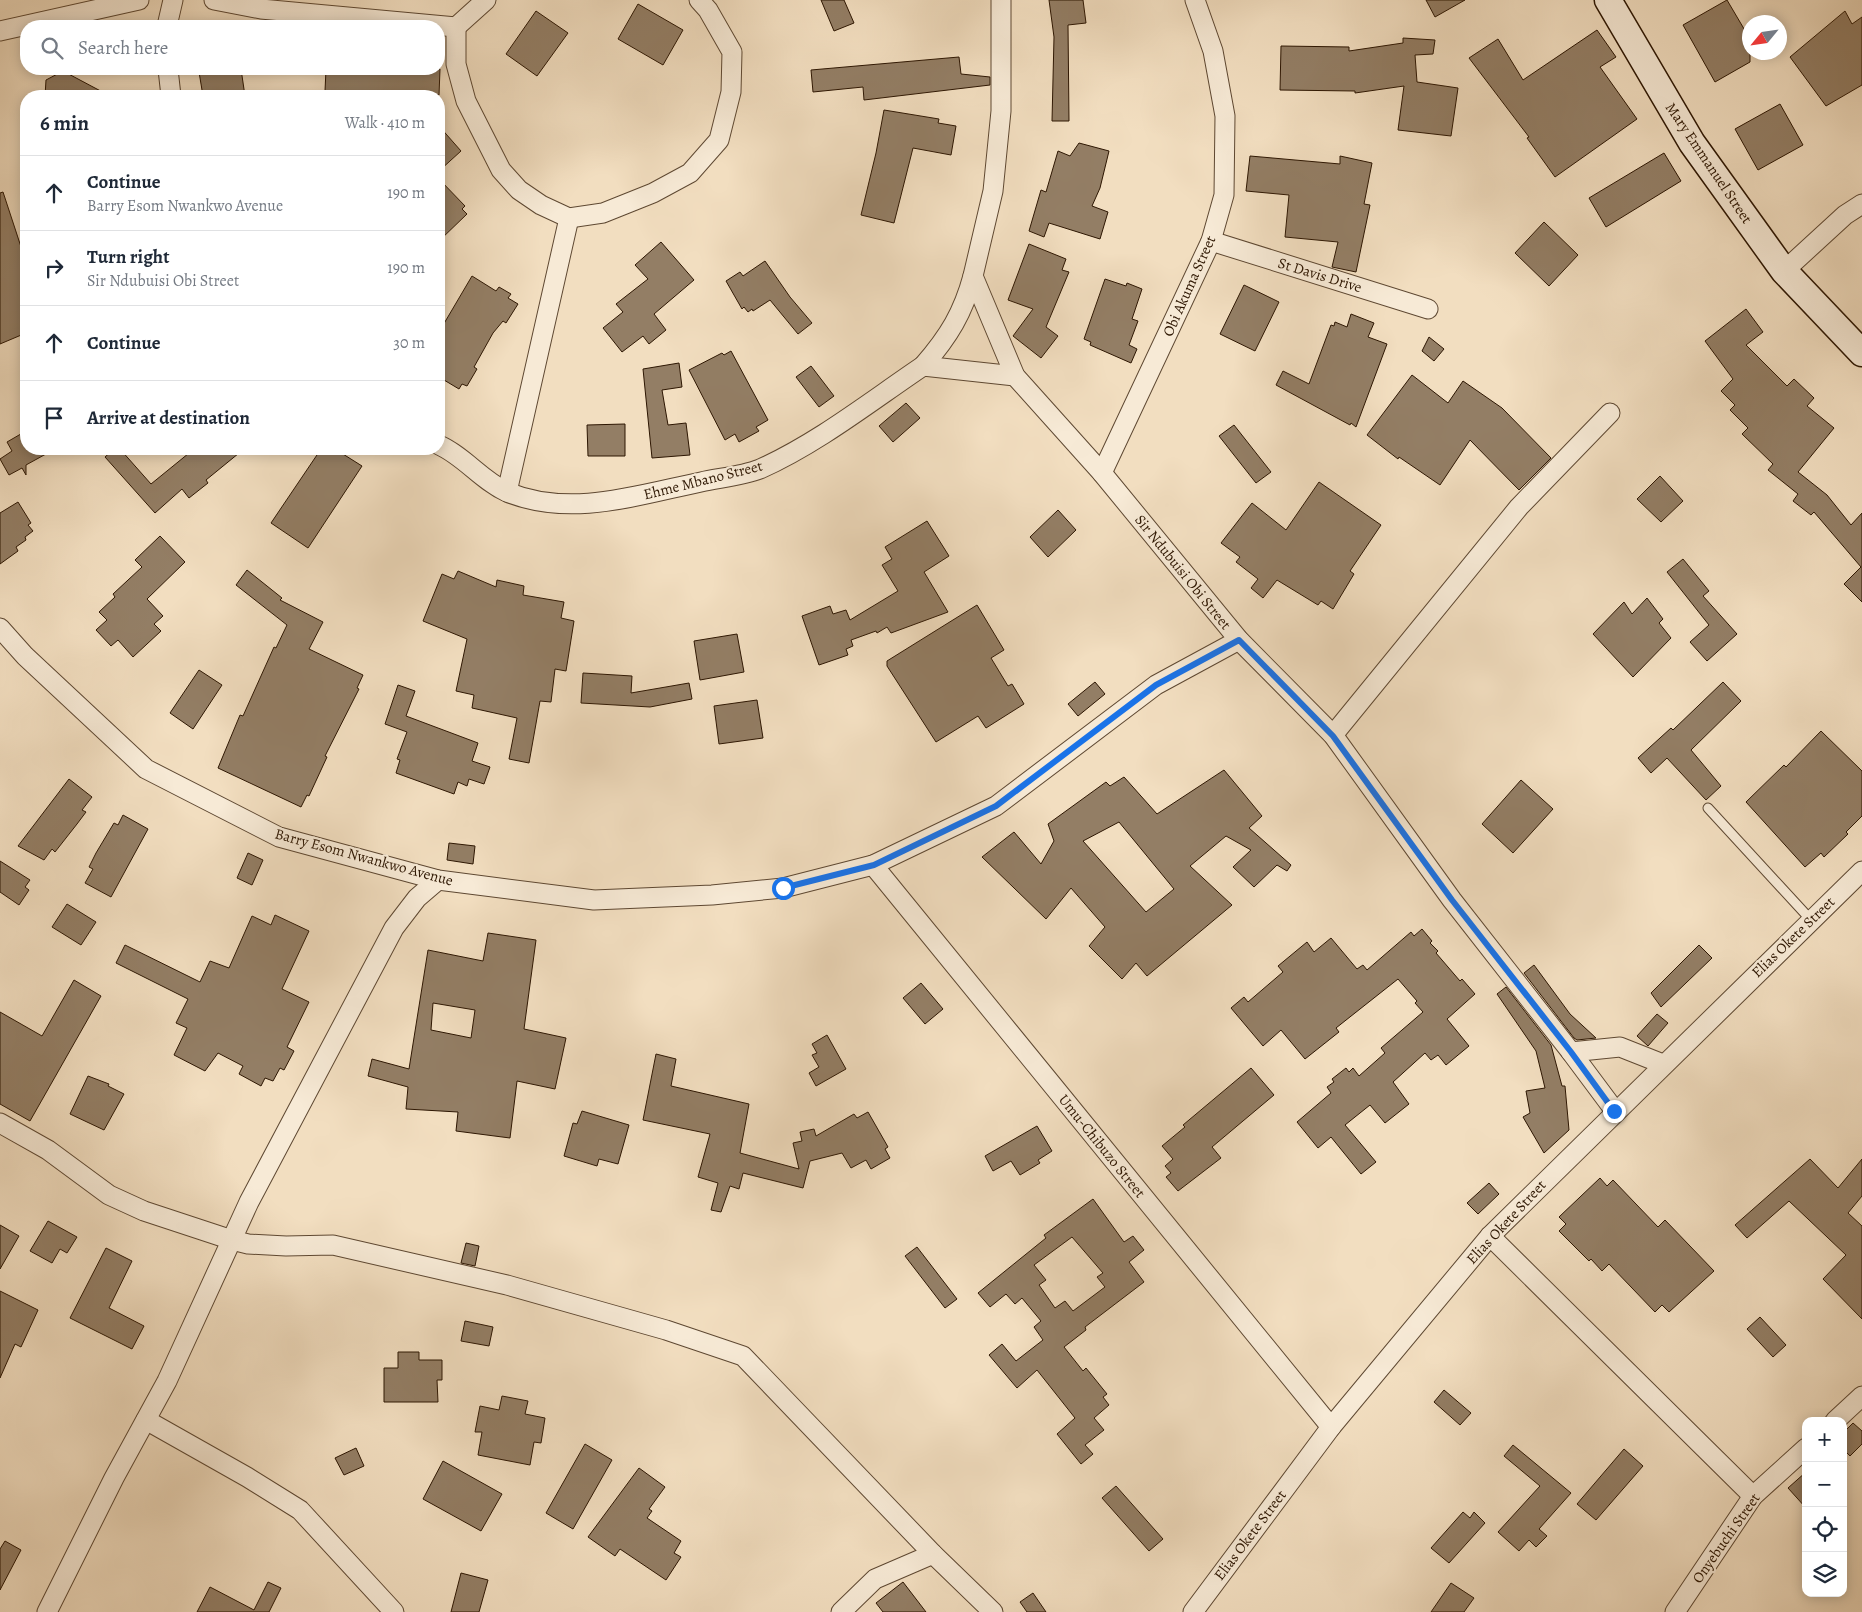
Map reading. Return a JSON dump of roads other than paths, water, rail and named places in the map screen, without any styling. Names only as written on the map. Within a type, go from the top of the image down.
[{"type":"street","points":[[52,20],[139,0]]},
{"type":"street","points":[[168,20],[173,0]]},
{"type":"street","points":[[214,0],[261,10],[376,20]]},
{"type":"street","points":[[445,26],[456,27],[486,0]]},
{"type":"street","points":[[456,27],[456,64],[466,101],[501,170],[519,190],[541,205],[569,218],[603,213],[653,193],[690,172],[719,140],[731,92],[732,52],[708,10],[699,0]]},
{"type":"street","name":"Ehme Mbano Street","points":[[445,448],[475,471],[507,492],[560,505],[610,501],[758,470],[814,440],[923,366],[957,323],[973,276],[993,190],[1001,111],[1001,0]]},
{"type":"street","name":"Obi Akuma Street","points":[[1102,473],[1211,241],[1224,195],[1225,116],[1213,51],[1195,0]]},
{"type":"street","name":"Mary Emmanuel Street","points":[[1608,0],[1692,143],[1784,271],[1862,353]]},
{"type":"street","points":[[0,32],[20,27]]},
{"type":"street","points":[[169,75],[170,90]]},
{"type":"street","points":[[1784,271],[1846,215],[1862,204]]},
{"type":"street","points":[[507,492],[569,218]]},
{"type":"street","name":"St Davis Drive","points":[[1211,241],[1428,309]]},
{"type":"street","name":"Sir Ndubuisi Obi Street","points":[[973,276],[1015,376],[1102,473],[1239,640],[1333,736],[1452,900],[1571,1052],[1614,1111]]},
{"type":"street","points":[[923,366],[1015,376]]},
{"type":"street","points":[[1333,736],[1519,507],[1610,413]]},
{"type":"street","name":"Barry Esom Nwankwo Avenue","points":[[0,628],[25,656],[146,769],[279,837],[438,880],[594,900],[712,895],[783,888],[874,865],[996,806],[1156,685],[1239,640]]},
{"type":"street","name":"Umu-Chibuzo Street","points":[[874,865],[1331,1426]]},
{"type":"street","name":"Elias Okete Street","points":[[1193,1612],[1331,1426],[1490,1236],[1614,1111],[1862,870]]},
{"type":"street","points":[[49,1609],[168,1381],[249,1202],[394,928],[417,898],[438,880]]},
{"type":"street","points":[[1571,1052],[1620,1047],[1663,1064]]},
{"type":"street","points":[[0,1123],[48,1150],[109,1195],[144,1211],[232,1240],[248,1244],[286,1246],[333,1245],[507,1285],[666,1330],[743,1356],[933,1554],[993,1612]]},
{"type":"street","points":[[1490,1236],[1753,1496]]},
{"type":"street","points":[[1839,1417],[1862,1396]]},
{"type":"street","points":[[146,1420],[248,1477],[300,1510],[394,1612]]},
{"type":"street","name":"Onyebuchi Street","points":[[1675,1612],[1753,1496],[1802,1452]]},
{"type":"street","points":[[841,1612],[875,1579],[933,1554]]},
{"type":"lane","points":[[1708,808],[1811,920]]}]
